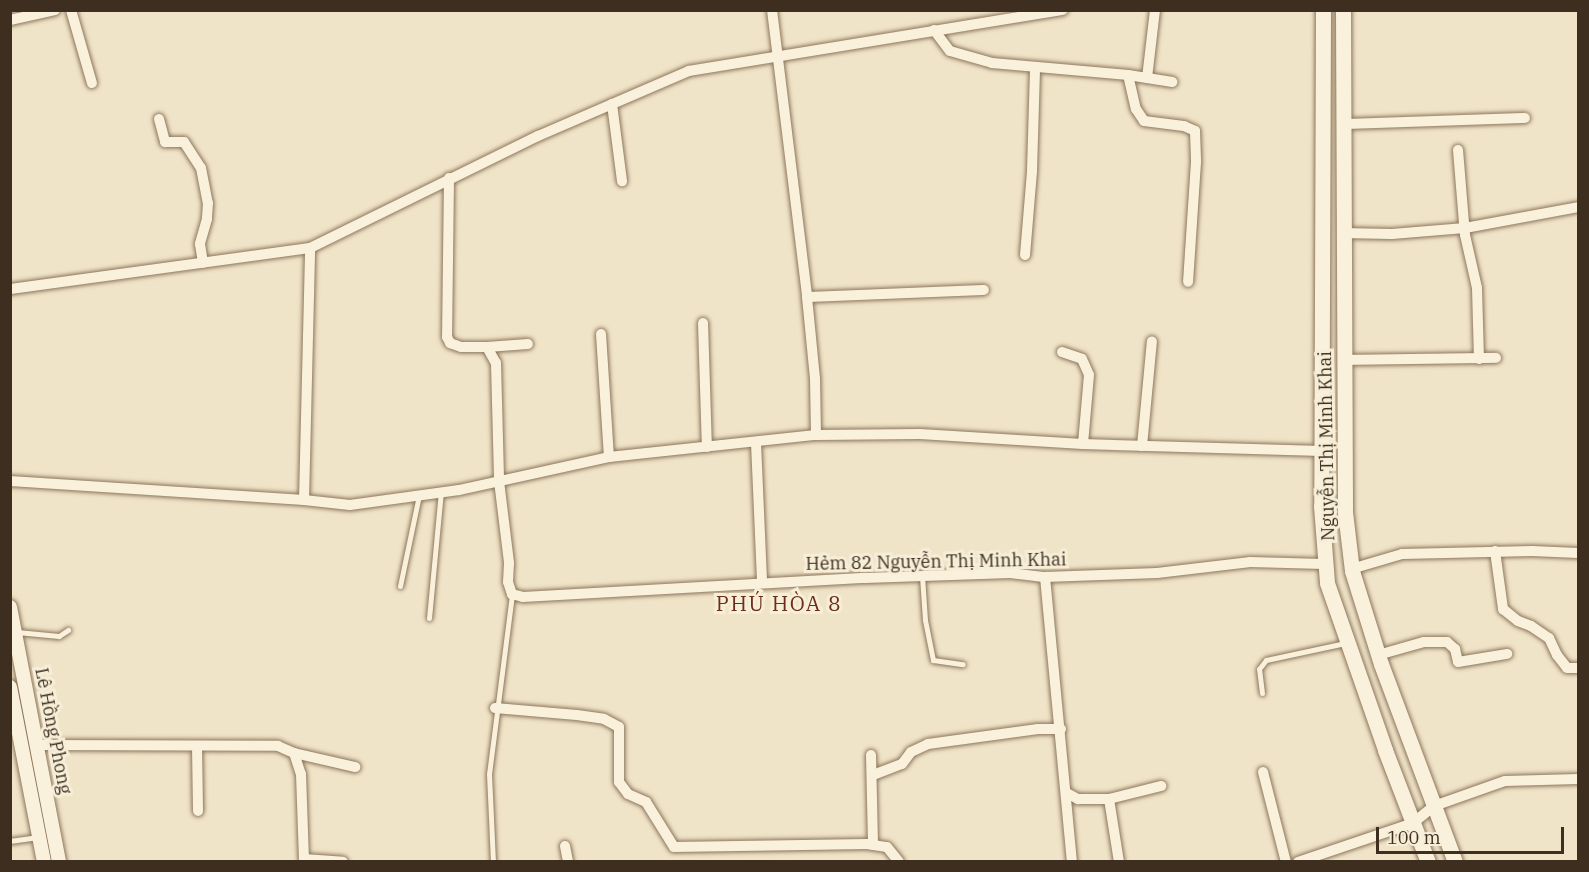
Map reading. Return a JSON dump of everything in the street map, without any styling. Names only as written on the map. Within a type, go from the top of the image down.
[{"type":"main road","name":"Nguyễn Thị Minh Khai","points":[[1323,10],[1321,518],[1324,564],[1327,583],[1346,643],[1428,861]]},
{"type":"main road","name":"Nguyễn Thị Minh Khai","points":[[1343,10],[1342,233],[1345,513],[1352,571],[1378,655],[1455,861]]},
{"type":"street","points":[[10,20],[55,10]]},
{"type":"street","points":[[70,10],[92,83]]},
{"type":"street","points":[[772,10],[780,56],[807,297],[815,378],[816,435]]},
{"type":"street","points":[[10,290],[310,248],[449,178],[689,71],[1063,10]]},
{"type":"street","points":[[1147,78],[1155,10]]},
{"type":"street","points":[[934,30],[950,51],[992,63],[1128,75],[1172,82]]},
{"type":"street","points":[[1025,255],[1032,171],[1035,68]]},
{"type":"street","points":[[1128,75],[1136,109],[1144,121],[1184,126],[1195,131],[1196,162],[1188,282]]},
{"type":"street","points":[[612,104],[622,180]]},
{"type":"street","points":[[1344,124],[1525,118]]},
{"type":"street","points":[[159,119],[165,142],[184,142],[201,168],[208,203],[207,219],[200,244],[202,263]]},
{"type":"street","points":[[1458,150],[1465,228],[1477,288],[1479,359]]},
{"type":"street","points":[[449,178],[447,337],[450,344],[460,347],[528,344]]},
{"type":"street","points":[[1342,233],[1392,234],[1465,228],[1578,207]]},
{"type":"street","points":[[304,500],[310,248]]},
{"type":"street","points":[[807,297],[984,290]]},
{"type":"street","points":[[703,323],[707,447]]},
{"type":"street","points":[[601,334],[609,457]]},
{"type":"street","points":[[1142,446],[1152,341]]},
{"type":"street","points":[[487,347],[496,363],[499,481],[509,563],[508,582],[512,594]]},
{"type":"street","points":[[1062,352],[1082,359],[1089,375],[1083,444]]},
{"type":"street","points":[[1344,360],[1496,358]]},
{"type":"street","points":[[10,481],[350,505],[441,492],[609,457],[816,435],[920,434],[1083,444],[1322,451]]},
{"type":"street","points":[[756,443],[762,582]]},
{"type":"street","points":[[1495,551],[1503,609],[1518,621],[1550,638],[1557,656],[1567,668],[1578,668]]},
{"type":"street","points":[[1352,571],[1358,567],[1402,554],[1495,551],[1578,553]]},
{"type":"street","name":"Hẻm 82 Nguyễn Thị Minh Khai","points":[[512,594],[523,597],[762,582],[1010,573],[1045,577],[1187,572],[1250,562],[1324,564]]},
{"type":"street","points":[[1045,577],[1072,861]]},
{"type":"street","name":"Lê Hồng Phong","points":[[10,608],[59,861]]},
{"type":"street","points":[[1378,655],[1424,642],[1447,642],[1455,650],[1458,662],[1507,654]]},
{"type":"street","name":"Lê Hồng Phong","points":[[10,687],[15,735],[44,861]]},
{"type":"street","points":[[495,708],[586,716],[604,719],[619,727],[619,782],[628,794],[646,802],[674,846],[873,845],[887,847],[899,861]]},
{"type":"street","points":[[873,775],[902,764],[911,752],[928,744],[1038,729],[1061,729]]},
{"type":"street","points":[[38,745],[278,746],[294,753],[355,767]]},
{"type":"street","points":[[197,746],[198,811]]},
{"type":"street","points":[[294,753],[301,774],[304,860],[343,861]]},
{"type":"street","points":[[872,755],[873,845]]},
{"type":"street","points":[[1263,772],[1286,861]]},
{"type":"street","points":[[1298,861],[1413,823],[1434,806],[1506,781],[1578,779]]},
{"type":"street","points":[[1067,793],[1078,799],[1109,798],[1161,786]]},
{"type":"street","points":[[1109,798],[1119,861]]},
{"type":"street","points":[[565,846],[568,861]]},
{"type":"lane","points":[[429,618],[441,492]]},
{"type":"lane","points":[[400,586],[419,495]]},
{"type":"lane","points":[[922,576],[926,630],[933,660],[963,664]]},
{"type":"lane","points":[[493,861],[489,774],[495,708],[512,594]]},
{"type":"lane","points":[[15,632],[59,636],[68,630]]},
{"type":"lane","points":[[1262,693],[1259,669],[1266,660],[1346,643]]},
{"type":"lane","points":[[10,841],[39,837]]},
{"type":"district","name":"PHÚ HÒA 8","points":[[779,603]]}]
